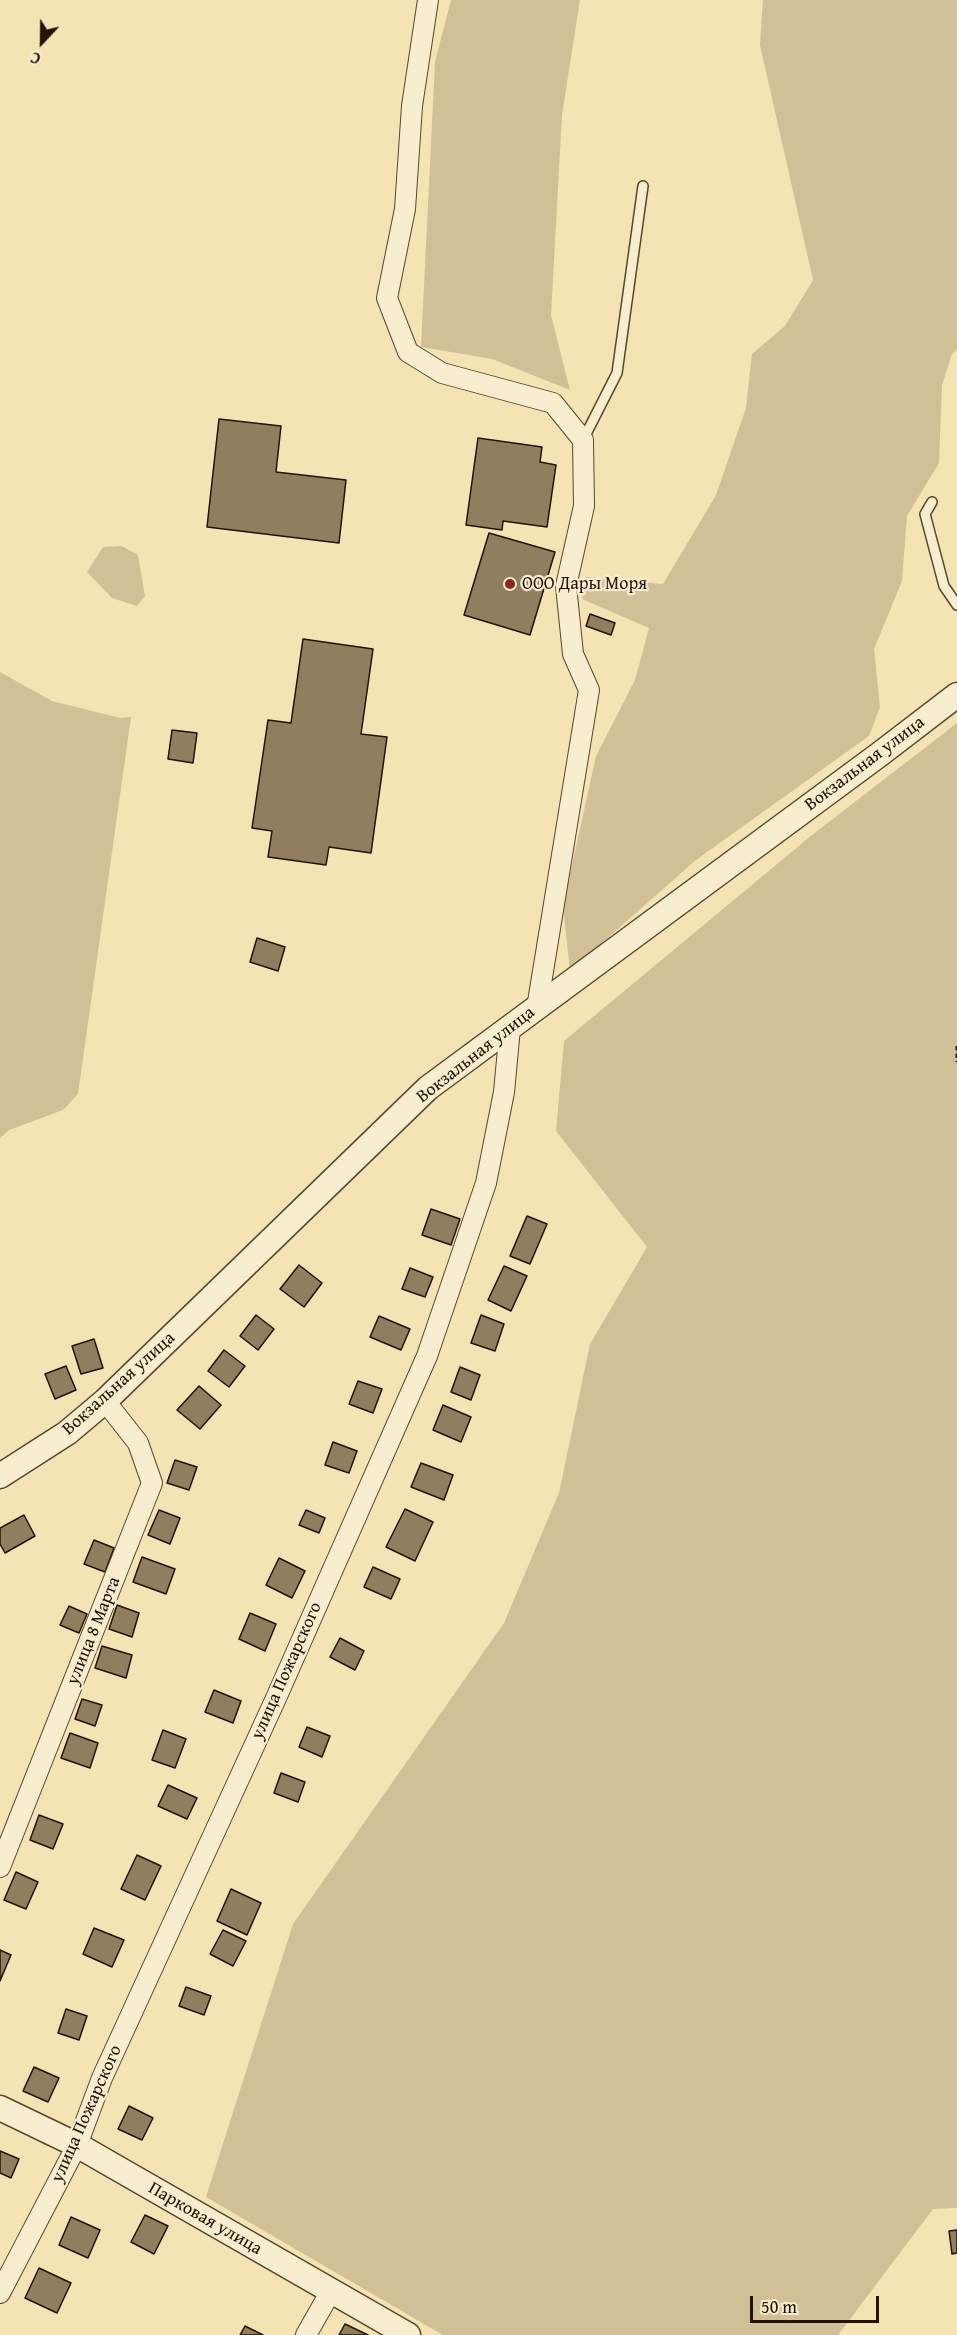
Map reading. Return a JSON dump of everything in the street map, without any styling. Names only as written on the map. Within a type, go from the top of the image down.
[{"type":"street","points":[[428,0],[412,106],[405,209],[387,298],[408,352],[441,373],[553,403],[583,440],[584,506],[566,586],[573,654],[589,690],[537,1008]]},
{"type":"street","name":"Вокзальная улица","points":[[0,1476],[67,1433],[105,1401],[428,1088],[870,762],[957,695]]},
{"type":"street","name":"улица Пожарского","points":[[0,2293],[77,2145],[102,2078],[281,1686],[427,1356],[486,1183],[504,1092],[510,1028]]},
{"type":"street","name":"улица 8 Марта","points":[[0,1868],[152,1483],[138,1443],[105,1401]]},
{"type":"street","name":"Парковая улица","points":[[0,2108],[77,2145],[408,2335]]},
{"type":"street","points":[[306,2335],[331,2291]]},
{"type":"lane","points":[[583,440],[617,373],[644,186]]},
{"type":"lane","points":[[932,502],[926,514],[944,586],[957,605]]},
{"type":"path","points":[[957,1046],[957,1062]]},
{"type":"shaded area","points":[[451,0],[580,0],[562,115],[551,315],[570,390],[492,359],[421,347],[435,62]]},
{"type":"shaded area","points":[[763,0],[957,0],[957,349],[952,354],[942,385],[939,463],[907,516],[902,581],[874,649],[880,707],[869,736],[696,860],[570,971],[563,906],[596,756],[635,680],[649,628],[582,599],[586,577],[663,584],[716,495],[746,408],[752,354],[785,326],[813,280],[760,45]]},
{"type":"shaded area","points":[[122,546],[138,555],[145,596],[137,606],[112,598],[87,572],[103,547]]},
{"type":"shaded area","points":[[0,672],[52,701],[120,718],[131,717],[78,1094],[63,1110],[9,1130],[0,1138]]},
{"type":"shaded area","points":[[957,723],[957,2208],[933,2209],[838,2335],[443,2335],[206,2197],[293,1924],[504,1623],[559,1493],[590,1344],[647,1247],[556,1131],[564,1041],[812,835]]},
{"type":"building","points":[[219,419],[281,426],[276,472],[346,480],[339,543],[207,527]]},
{"type":"building","points":[[478,438],[542,447],[540,462],[556,465],[547,527],[503,521],[502,530],[466,525]]},
{"type":"building","name":"ООО Дары Моря","points":[[489,533],[555,552],[530,635],[464,615]]},
{"type":"building","points":[[590,614],[615,623],[611,635],[586,626]]},
{"type":"building","points":[[303,639],[373,649],[361,734],[387,737],[371,853],[329,847],[326,865],[268,857],[272,831],[252,828],[268,720],[291,723]]},
{"type":"building","points":[[172,730],[197,733],[193,763],[168,759]]},
{"type":"building","points":[[257,938],[285,947],[278,971],[250,962]]},
{"type":"building","points":[[431,1209],[460,1219],[451,1245],[422,1235]]},
{"type":"building","points":[[527,1216],[547,1224],[530,1264],[510,1256]]},
{"type":"building","points":[[299,1265],[322,1283],[304,1307],[280,1289]]},
{"type":"building","points":[[504,1266],[527,1276],[511,1311],[488,1300]]},
{"type":"building","points":[[410,1268],[433,1277],[425,1297],[402,1289]]},
{"type":"building","points":[[256,1315],[274,1329],[258,1350],[240,1336]]},
{"type":"building","points":[[481,1315],[504,1324],[495,1351],[471,1343]]},
{"type":"building","points":[[379,1316],[410,1329],[401,1350],[370,1337]]},
{"type":"building","points":[[94,1339],[103,1368],[81,1374],[72,1346]]},
{"type":"building","points":[[224,1350],[245,1366],[229,1387],[208,1371]]},
{"type":"building","points":[[66,1366],[76,1390],[55,1399],[45,1374]]},
{"type":"building","points":[[460,1367],[480,1375],[471,1400],[451,1392]]},
{"type":"building","points":[[358,1381],[382,1389],[373,1413],[349,1404]]},
{"type":"building","points":[[199,1386],[221,1405],[200,1429],[177,1410]]},
{"type":"building","points":[[443,1405],[471,1417],[461,1442],[433,1430]]},
{"type":"building","points":[[333,1442],[357,1451],[349,1473],[325,1465]]},
{"type":"building","points":[[175,1460],[197,1467],[189,1490],[167,1483]]},
{"type":"building","points":[[421,1463],[453,1475],[444,1500],[411,1487]]},
{"type":"building","points":[[405,1509],[433,1522],[415,1561],[386,1547]]},
{"type":"building","points":[[159,1510],[180,1518],[170,1544],[148,1535]]},
{"type":"building","points":[[306,1510],[325,1518],[319,1533],[299,1525]]},
{"type":"building","points":[[24,1515],[35,1536],[5,1553],[0,1544],[0,1528]]},
{"type":"building","points":[[94,1540],[114,1548],[105,1572],[84,1564]]},
{"type":"building","points":[[142,1557],[175,1569],[166,1594],[133,1582]]},
{"type":"building","points":[[279,1558],[305,1571],[292,1598],[266,1585]]},
{"type":"building","points":[[373,1567],[400,1579],[391,1599],[364,1587]]},
{"type":"building","points":[[117,1605],[139,1613],[132,1637],[109,1629]]},
{"type":"building","points":[[69,1606],[87,1614],[79,1633],[60,1625]]},
{"type":"building","points":[[250,1613],[276,1624],[265,1651],[239,1639]]},
{"type":"building","points":[[340,1638],[364,1651],[355,1670],[330,1657]]},
{"type":"building","points":[[102,1646],[132,1655],[126,1678],[95,1668]]},
{"type":"building","points":[[214,1690],[241,1701],[233,1723],[205,1712]]},
{"type":"building","points":[[82,1699],[102,1705],[95,1726],[75,1719]]},
{"type":"building","points":[[307,1727],[330,1736],[322,1757],[299,1747]]},
{"type":"building","points":[[163,1730],[186,1739],[175,1768],[152,1760]]},
{"type":"building","points":[[70,1733],[98,1743],[90,1768],[61,1758]]},
{"type":"building","points":[[281,1773],[305,1782],[298,1802],[274,1793]]},
{"type":"building","points":[[168,1785],[197,1798],[187,1819],[158,1806]]},
{"type":"building","points":[[39,1815],[63,1824],[53,1849],[30,1840]]},
{"type":"building","points":[[137,1855],[161,1866],[145,1900],[121,1889]]},
{"type":"building","points":[[16,1872],[38,1882],[26,1909],[4,1900]]},
{"type":"building","points":[[231,1889],[261,1903],[247,1935],[217,1921]]},
{"type":"building","points":[[94,1928],[124,1940],[112,1967],[83,1954]]},
{"type":"building","points":[[223,1930],[246,1941],[233,1966],[210,1954]]},
{"type":"building","points":[[0,1950],[11,1955],[0,1981]]},
{"type":"building","points":[[186,1987],[211,1996],[204,2015],[179,2006]]},
{"type":"building","points":[[66,2009],[87,2016],[79,2040],[58,2033]]},
{"type":"building","points":[[34,2067],[59,2078],[48,2102],[23,2091]]},
{"type":"building","points":[[129,2106],[153,2118],[142,2140],[118,2129]]},
{"type":"building","points":[[0,2151],[19,2159],[11,2178],[0,2173]]},
{"type":"building","points":[[145,2215],[168,2226],[154,2254],[131,2242]]},
{"type":"building","points":[[71,2217],[100,2230],[88,2258],[59,2245]]},
{"type":"building","points":[[957,2230],[957,2253],[952,2254],[949,2231]]},
{"type":"building","points":[[39,2268],[71,2283],[57,2313],[25,2298]]},
{"type":"building","points":[[345,2324],[368,2335],[339,2335]]},
{"type":"building","points":[[245,2326],[263,2335],[240,2335]]},
{"type":"place","name":"ООО Дары Моря","points":[[510,584]]}]
